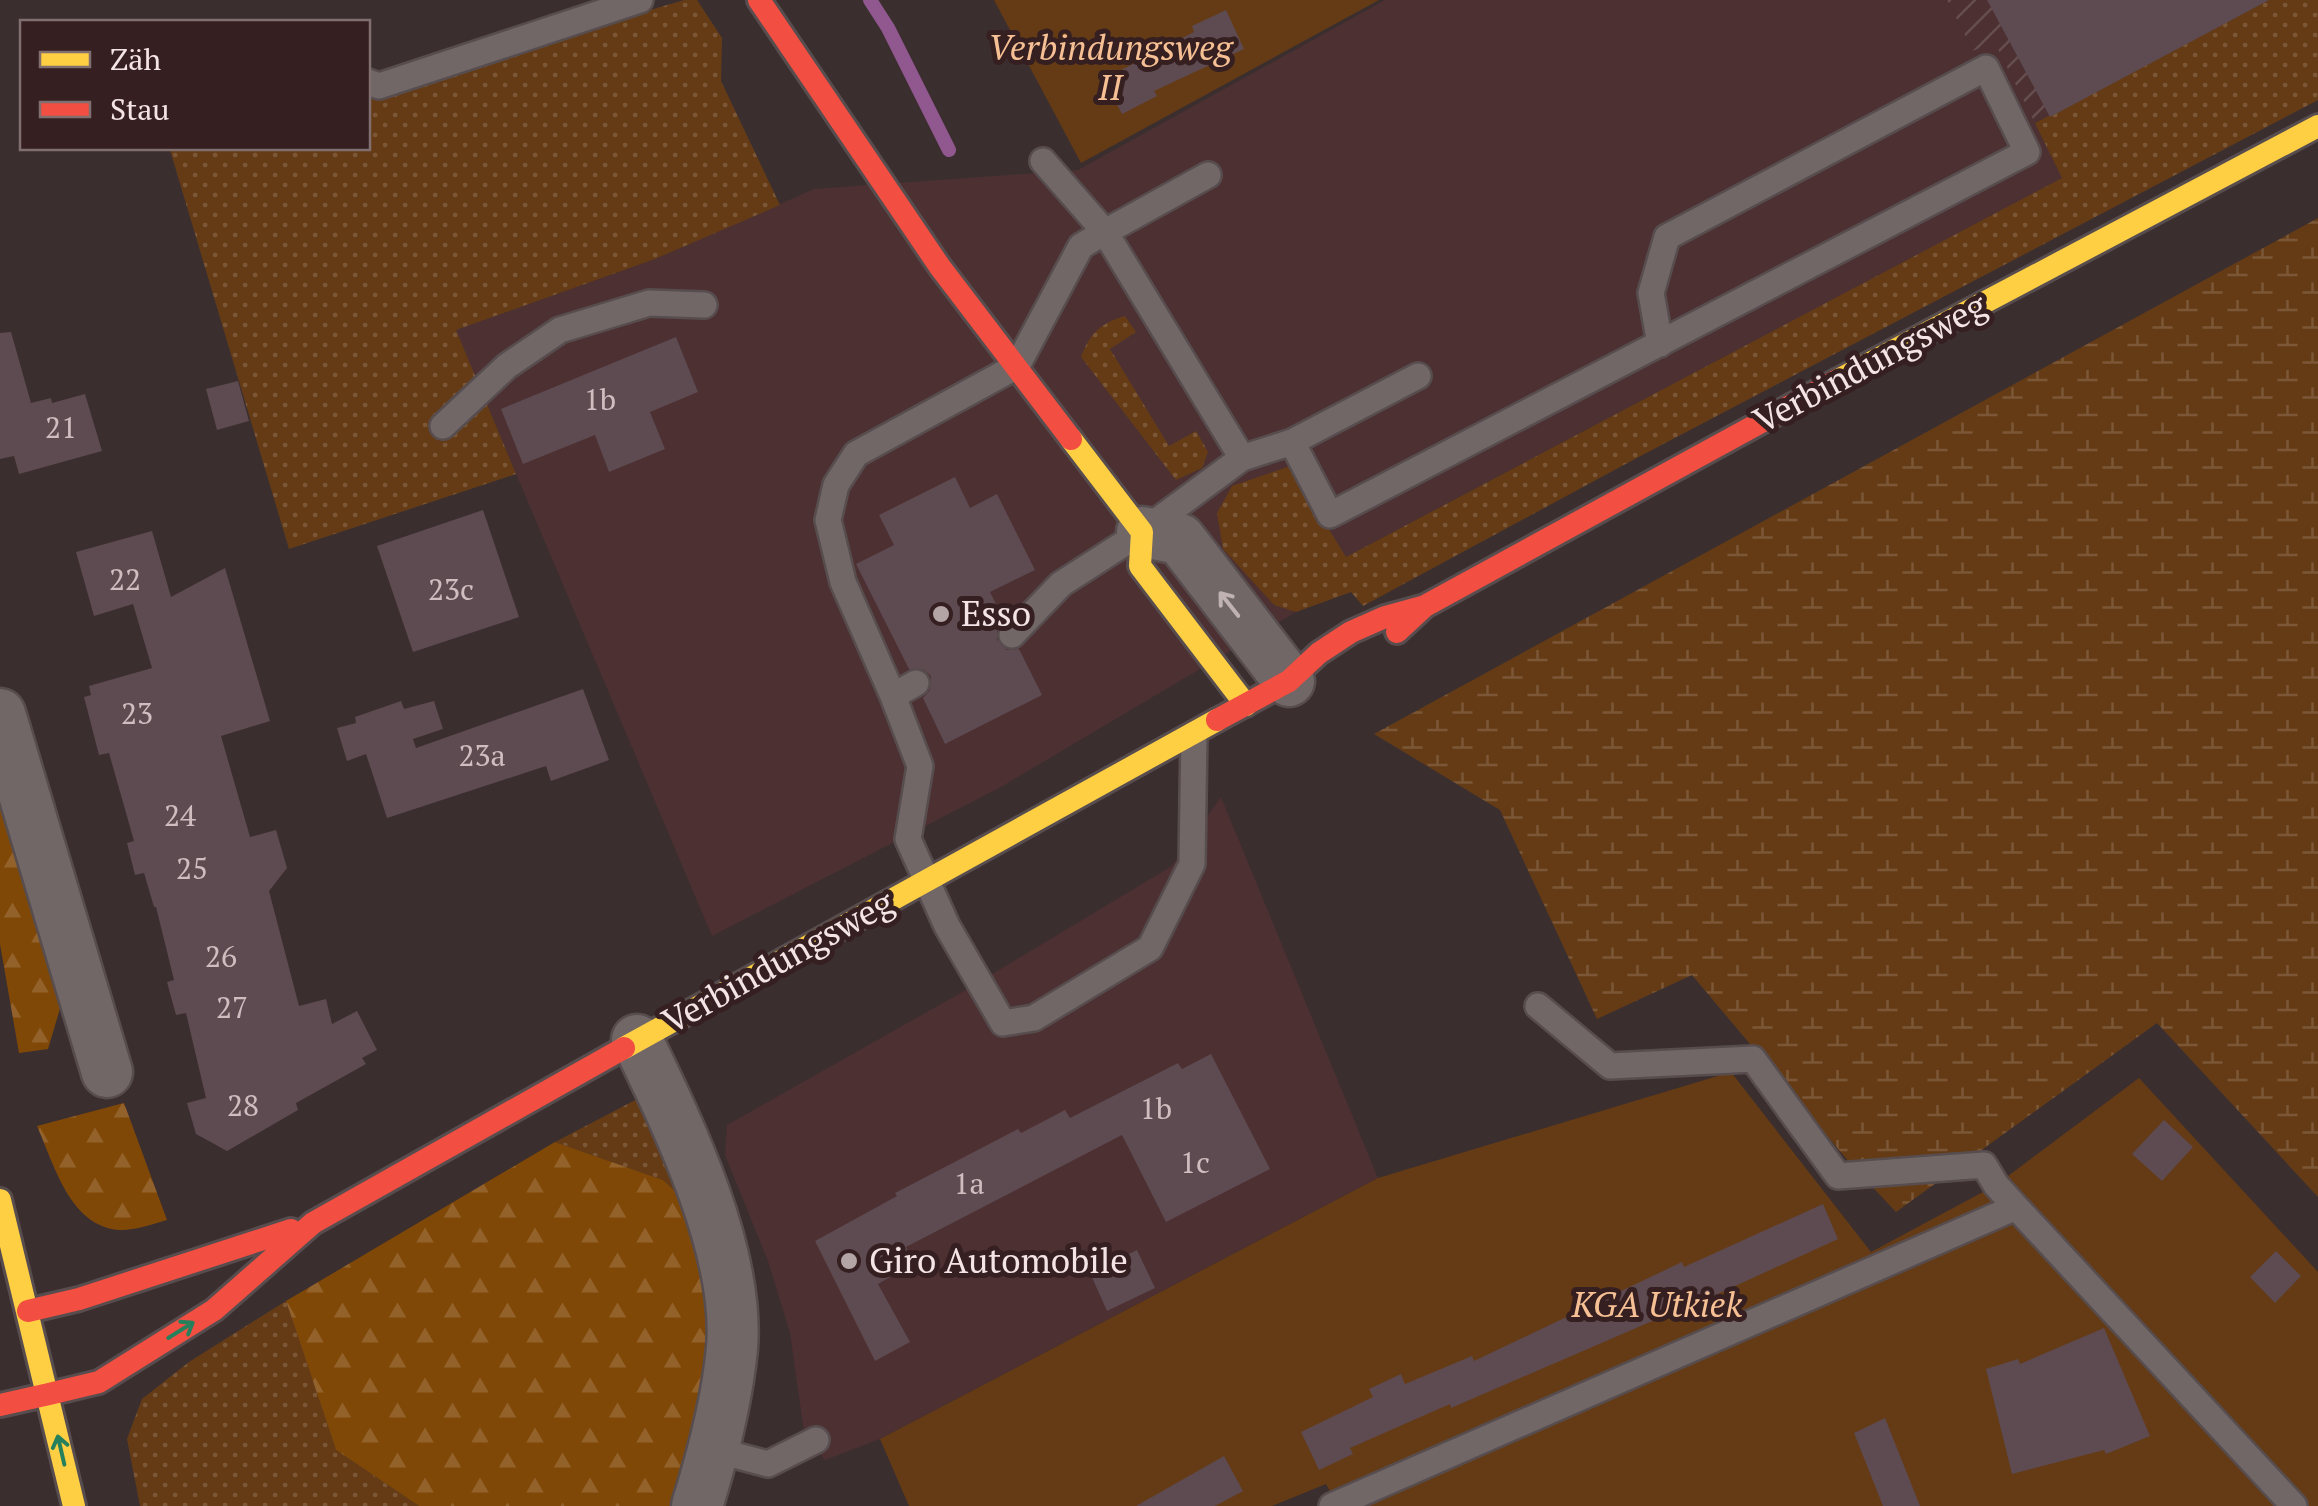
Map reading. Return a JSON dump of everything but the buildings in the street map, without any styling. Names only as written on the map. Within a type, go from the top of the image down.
[{"type":"main road","points":[[759,0],[971,310],[1142,532],[1140,566],[1246,705]]},
{"type":"main road","name":"Verbindungsweg","points":[[1373,648],[1388,640],[1426,606],[1706,450],[2318,126]]},
{"type":"main road","name":"Verbindungsweg","points":[[0,1405],[99,1382],[214,1310],[313,1224],[637,1040],[1289,681],[1314,654],[1375,618],[1426,606]]},
{"type":"main road","name":"Verbindungsweg","points":[[1289,681],[1321,676],[1346,663]]},
{"type":"main road","points":[[0,1200],[74,1506]]},
{"type":"main road","name":"Verbindungsweg","points":[[0,1317],[79,1299],[313,1224]]},
{"type":"street","points":[[1142,532],[1180,539],[1289,681]]},
{"type":"street","points":[[0,714],[106,1072]]},
{"type":"street","points":[[637,1040],[695,1168],[729,1292],[732,1346],[715,1450],[697,1506]]},
{"type":"lane","points":[[370,83],[379,86],[640,0]]},
{"type":"lane","points":[[1292,442],[1330,514],[1660,344],[2027,152],[1986,68],[1667,237],[1652,293],[1660,344]]},
{"type":"lane","points":[[1043,161],[1105,232],[1242,458]]},
{"type":"lane","points":[[1194,734],[1192,864],[1150,948],[1034,1018],[1002,1023],[947,926],[908,838],[920,766],[905,690],[843,582],[828,520],[836,484],[856,454],[1017,366],[1081,246],[1208,175]]},
{"type":"lane","points":[[443,426],[507,366],[560,330],[650,303],[704,305]]},
{"type":"lane","points":[[1012,635],[1061,584],[1142,532],[1242,458],[1292,442],[1418,376]]},
{"type":"lane","points":[[1538,1006],[1610,1066],[1753,1059],[1838,1176],[1984,1165],[1996,1186],[2294,1506]]},
{"type":"lane","points":[[1332,1506],[2016,1207]]},
{"type":"lane","points":[[715,1450],[768,1464],[816,1440]]},
{"type":"shaded area","points":[[1385,0],[1947,0],[1973,51],[1994,40],[2063,178],[1346,557],[1351,592],[1296,612],[1001,787],[712,936],[455,330],[655,259],[814,189],[1078,170]]},
{"type":"shaded area","points":[[1947,0],[2269,0],[2035,123],[1994,41],[1973,51]]},
{"type":"shaded area","points":[[1221,797],[1378,1178],[880,1439],[825,1460],[804,1432],[790,1333],[768,1261],[725,1155],[727,1125],[964,991],[1172,866]]},
{"type":"green space","points":[[684,0],[697,0],[722,38],[721,81],[780,205],[655,259],[456,330],[516,474],[289,549],[170,150],[370,150],[370,93]]},
{"type":"green space","name":"Verbindungsweg II","points":[[994,0],[1379,0],[1081,163]]},
{"type":"green space","points":[[2269,0],[2318,0],[2318,100],[1363,606],[1351,592],[1296,612],[1274,605],[1223,549],[1217,513],[1232,486],[1290,466],[1346,557],[2062,178],[2035,123]]},
{"type":"green space","points":[[2318,218],[2318,1197],[2157,1023],[1896,1212],[1849,1162],[1692,975],[1597,1019],[1500,810],[1374,734]]},
{"type":"green space","points":[[1125,316],[1136,332],[1110,349],[1169,446],[1196,431],[1208,452],[1202,468],[1176,480],[1081,357],[1097,330]]},
{"type":"green space","points":[[0,793],[61,1005],[48,1049],[19,1053],[0,944]]},
{"type":"green space","name":"KGA Utkiek","points":[[1731,1072],[1871,1252],[1996,1185],[2139,1078],[2318,1272],[2318,1506],[1338,1506],[1326,1484],[1272,1506],[909,1506],[880,1439],[1378,1178]]},
{"type":"green space","points":[[643,1096],[683,1199],[663,1180],[555,1142]]},
{"type":"green space","points":[[124,1103],[167,1220],[121,1230],[103,1227],[76,1206],[37,1126]]},
{"type":"green space","points":[[555,1142],[663,1180],[683,1199],[713,1326],[711,1397],[675,1506],[419,1506],[336,1450],[286,1301]]},
{"type":"green space","points":[[286,1301],[336,1450],[419,1506],[140,1506],[127,1439],[142,1399],[189,1362]]},
{"type":"waterway","points":[[870,0],[949,150]]},
{"type":"traffic: slow","points":[[1838,380],[2318,126]]},
{"type":"traffic: slow","points":[[1071,439],[1142,532],[1140,566],[1246,705]]},
{"type":"traffic: slow","points":[[624,1048],[1217,720]]},
{"type":"traffic: slow","points":[[0,1200],[74,1506]]},
{"type":"traffic: jam","points":[[759,0],[940,267],[1071,439]]},
{"type":"traffic: jam","points":[[1397,632],[1425,606],[1838,380]]},
{"type":"traffic: jam","points":[[1217,720],[1289,681],[1319,653],[1351,632],[1425,606]]},
{"type":"traffic: jam","points":[[49,1394],[99,1382],[214,1310],[313,1223],[624,1048]]},
{"type":"traffic: jam","points":[[28,1311],[79,1299],[291,1230]]},
{"type":"traffic: jam","points":[[0,1405],[49,1394]]},
{"type":"place","name":"Esso","points":[[941,614]]},
{"type":"place","name":"Giro Automobile","points":[[849,1261]]}]
